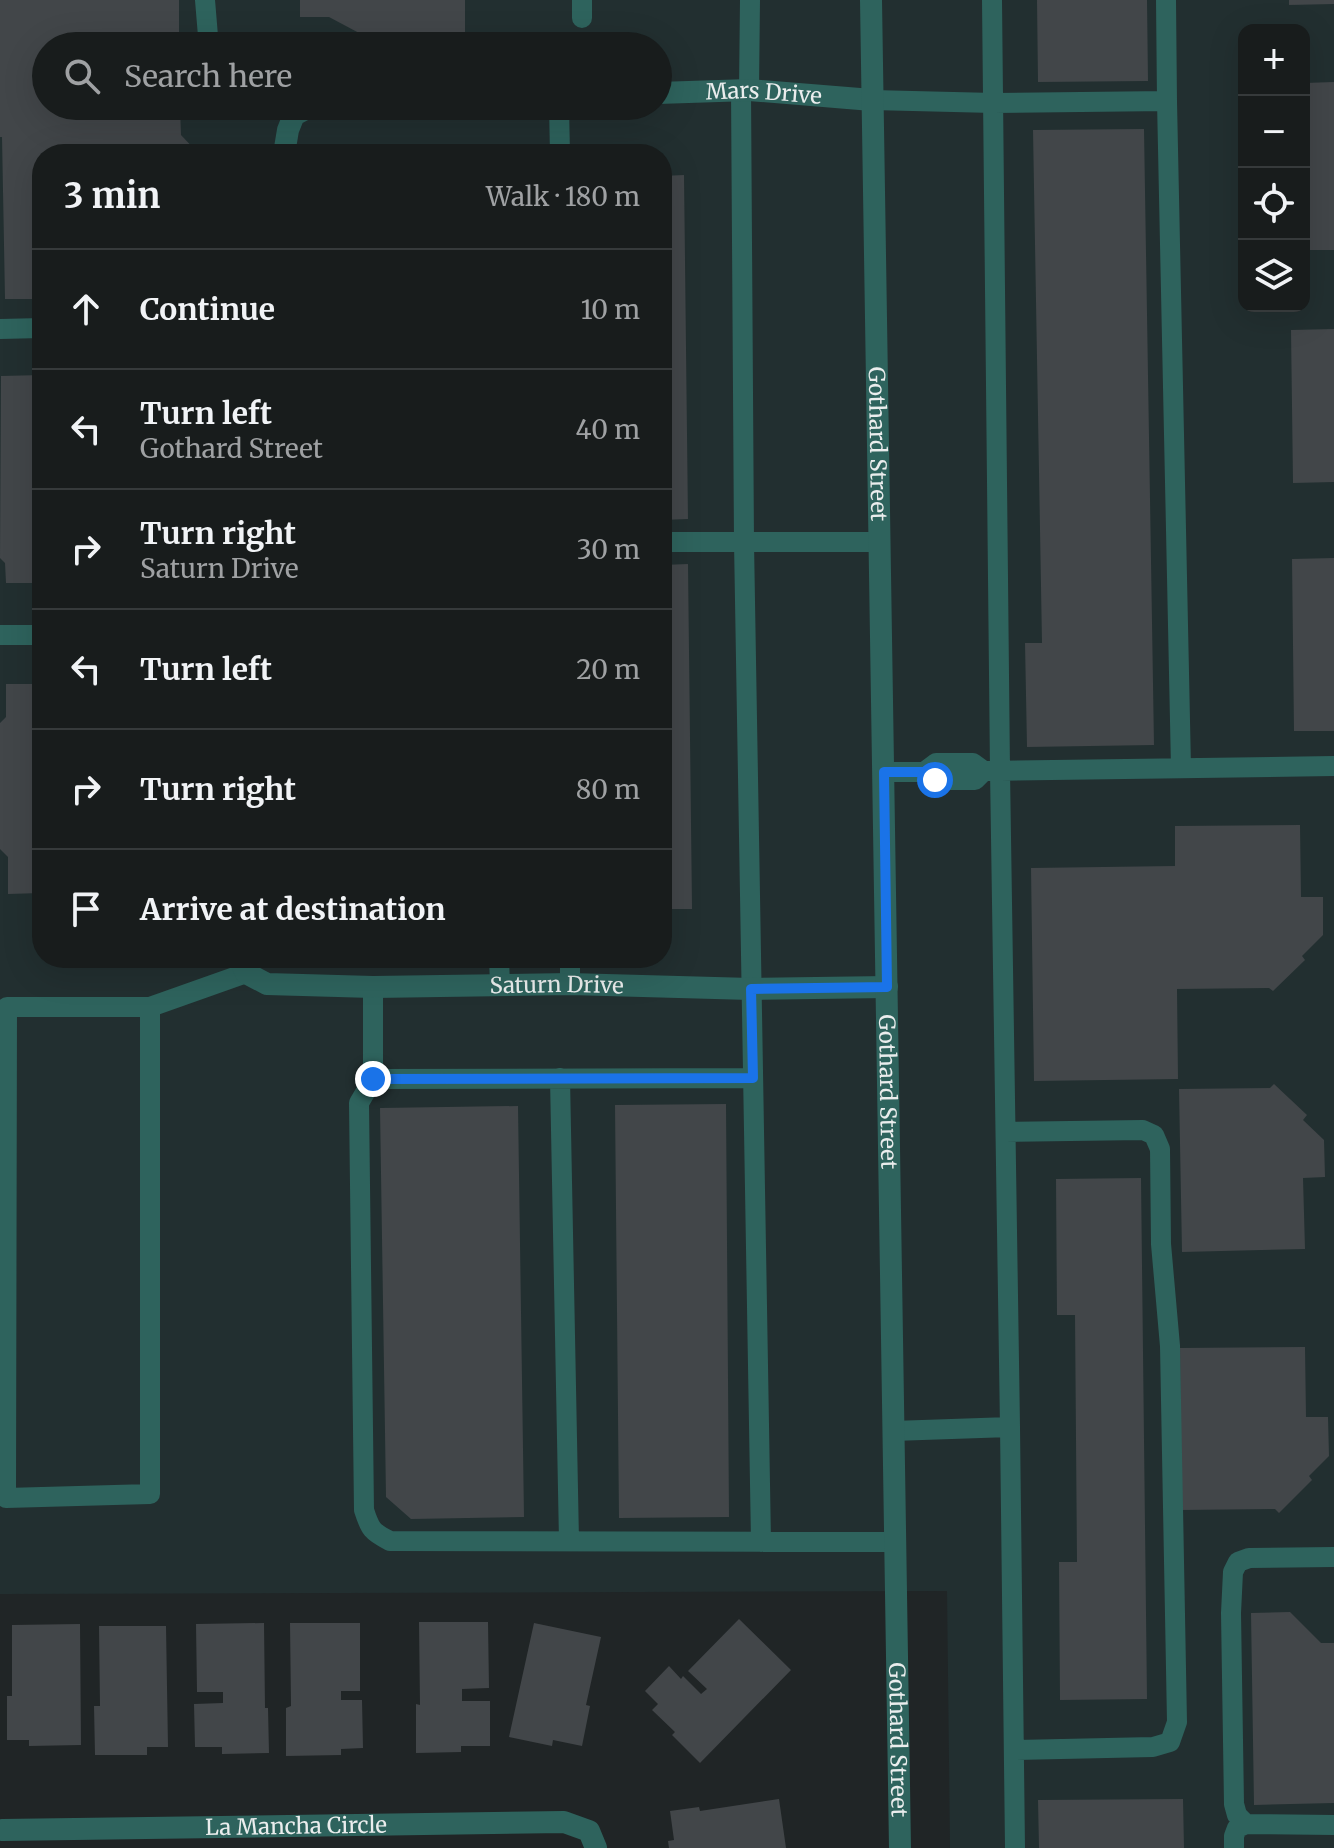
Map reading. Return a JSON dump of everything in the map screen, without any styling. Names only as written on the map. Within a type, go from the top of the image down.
[{"type":"street","name":"Gothard Street","points":[[871,0],[900,1848]]},
{"type":"street","name":"Mars Drive","points":[[672,93],[745,90],[872,100]]},
{"type":"street","points":[[286,144],[292,120]]},
{"type":"street","name":"Saturn Drive","points":[[245,968],[267,984],[373,987],[570,984],[751,989],[887,987]]},
{"type":"street","name":"La Mancha Circle","points":[[2,1830],[564,1822],[592,1839]]},
{"type":"lane","points":[[205,0],[208,32]]},
{"type":"lane","points":[[750,0],[745,90],[744,542],[761,1542]]},
{"type":"lane","points":[[992,0],[992,771],[1006,1132],[1015,1848]]},
{"type":"lane","points":[[1166,0],[1181,768]]},
{"type":"lane","points":[[872,100],[994,103],[1167,101]]},
{"type":"lane","points":[[559,120],[560,144]]},
{"type":"lane","points":[[0,329],[32,328]]},
{"type":"lane","points":[[672,542],[880,542]]},
{"type":"lane","points":[[0,635],[32,635]]},
{"type":"lane","points":[[884,772],[924,772],[935,780],[975,780],[992,771],[1334,766]]},
{"type":"lane","points":[[150,1007],[150,1494],[6,1498],[7,1007],[150,1007],[238,968]]},
{"type":"lane","points":[[499,968],[500,985]]},
{"type":"lane","points":[[570,968],[570,984]]},
{"type":"lane","points":[[373,987],[373,1079],[359,1103],[364,1510],[375,1534],[390,1541],[895,1542]]},
{"type":"lane","points":[[560,1078],[569,1541]]},
{"type":"lane","points":[[373,1079],[753,1078]]},
{"type":"lane","points":[[1006,1132],[1143,1130],[1154,1135],[1160,1149],[1161,1244],[1170,1346],[1177,1722],[1170,1742],[1153,1747],[1014,1750]]},
{"type":"lane","points":[[893,1431],[1010,1427]]},
{"type":"lane","points":[[1246,1824],[1237,1815],[1234,1804],[1233,1572],[1238,1562],[1249,1558],[1334,1557]]},
{"type":"lane","points":[[1234,1848],[1237,1828],[1246,1824],[1334,1825]]},
{"type":"shaded area","points":[[0,0],[1334,0],[1334,1848],[950,1848],[947,1591],[0,1594]]},
{"type":"building","points":[[0,0],[179,0],[179,32],[32,32],[32,120],[180,120],[181,135],[190,144],[32,144],[32,299],[5,299]]},
{"type":"building","points":[[300,0],[465,0],[465,32],[357,32],[329,17],[300,17]]},
{"type":"building","points":[[1037,0],[1147,0],[1148,81],[1038,82]]},
{"type":"building","points":[[1289,0],[1334,0],[1334,4],[1289,5]]},
{"type":"building","points":[[1334,82],[1334,250],[1310,250],[1310,83]]},
{"type":"building","points":[[1144,129],[1154,745],[1027,747],[1025,643],[1042,643],[1033,130]]},
{"type":"building","points":[[684,175],[688,519],[672,520],[672,176]]},
{"type":"building","points":[[1334,329],[1334,482],[1293,483],[1291,330]]},
{"type":"building","points":[[32,375],[32,583],[6,583],[5,563],[0,558],[1,376]]},
{"type":"building","points":[[1334,558],[1334,731],[1294,731],[1292,559]]},
{"type":"building","points":[[688,564],[692,909],[672,909],[672,565]]},
{"type":"building","points":[[6,684],[32,684],[32,893],[8,894],[8,857],[0,849],[0,723],[6,717]]},
{"type":"building","points":[[1300,825],[1301,897],[1323,897],[1323,935],[1302,956],[1305,960],[1273,991],[1269,988],[1177,989],[1178,1079],[1034,1081],[1031,868],[1175,866],[1175,826]]},
{"type":"building","points":[[1274,1084],[1307,1115],[1303,1120],[1324,1140],[1325,1177],[1303,1178],[1305,1249],[1182,1252],[1179,1089],[1270,1088]]},
{"type":"building","points":[[726,1104],[729,1517],[619,1518],[615,1105]]},
{"type":"building","points":[[518,1106],[524,1517],[411,1519],[386,1497],[380,1108]]},
{"type":"building","points":[[1141,1178],[1147,1699],[1060,1700],[1059,1562],[1077,1562],[1075,1315],[1057,1315],[1056,1179]]},
{"type":"building","points":[[1305,1347],[1306,1417],[1328,1417],[1329,1456],[1309,1476],[1312,1480],[1279,1513],[1275,1509],[1181,1510],[1180,1348]]},
{"type":"building","points":[[1290,1612],[1321,1643],[1334,1643],[1334,1803],[1254,1805],[1251,1613]]},
{"type":"building","points":[[739,1619],[791,1670],[700,1763],[652,1710],[658,1704],[645,1691],[669,1666],[701,1694],[707,1689],[688,1671]]},
{"type":"building","points":[[419,1622],[488,1622],[489,1688],[462,1689],[462,1701],[490,1701],[490,1746],[461,1746],[461,1752],[416,1753],[416,1704],[420,1705]]},
{"type":"building","points":[[264,1623],[269,1753],[222,1754],[222,1747],[195,1747],[194,1704],[223,1703],[223,1692],[197,1692],[196,1624]]},
{"type":"building","points":[[290,1623],[360,1623],[360,1691],[341,1691],[341,1700],[362,1700],[363,1748],[341,1749],[341,1755],[286,1756],[286,1708],[291,1706]]},
{"type":"building","points":[[534,1623],[601,1637],[586,1705],[590,1706],[582,1746],[553,1740],[552,1746],[509,1737]]},
{"type":"building","points":[[80,1624],[81,1745],[29,1746],[29,1740],[7,1740],[7,1696],[12,1696],[12,1625]]},
{"type":"building","points":[[99,1626],[166,1626],[168,1747],[147,1747],[147,1755],[95,1755],[94,1706],[100,1706]]},
{"type":"building","points":[[779,1799],[786,1848],[669,1848],[668,1841],[674,1840],[670,1811],[699,1807],[700,1811]]},
{"type":"building","points":[[1183,1799],[1184,1848],[1039,1848],[1038,1800]]},
{"type":"route","points":[[373,1079],[753,1078],[751,989],[887,987],[884,772],[924,772],[935,780]]}]
